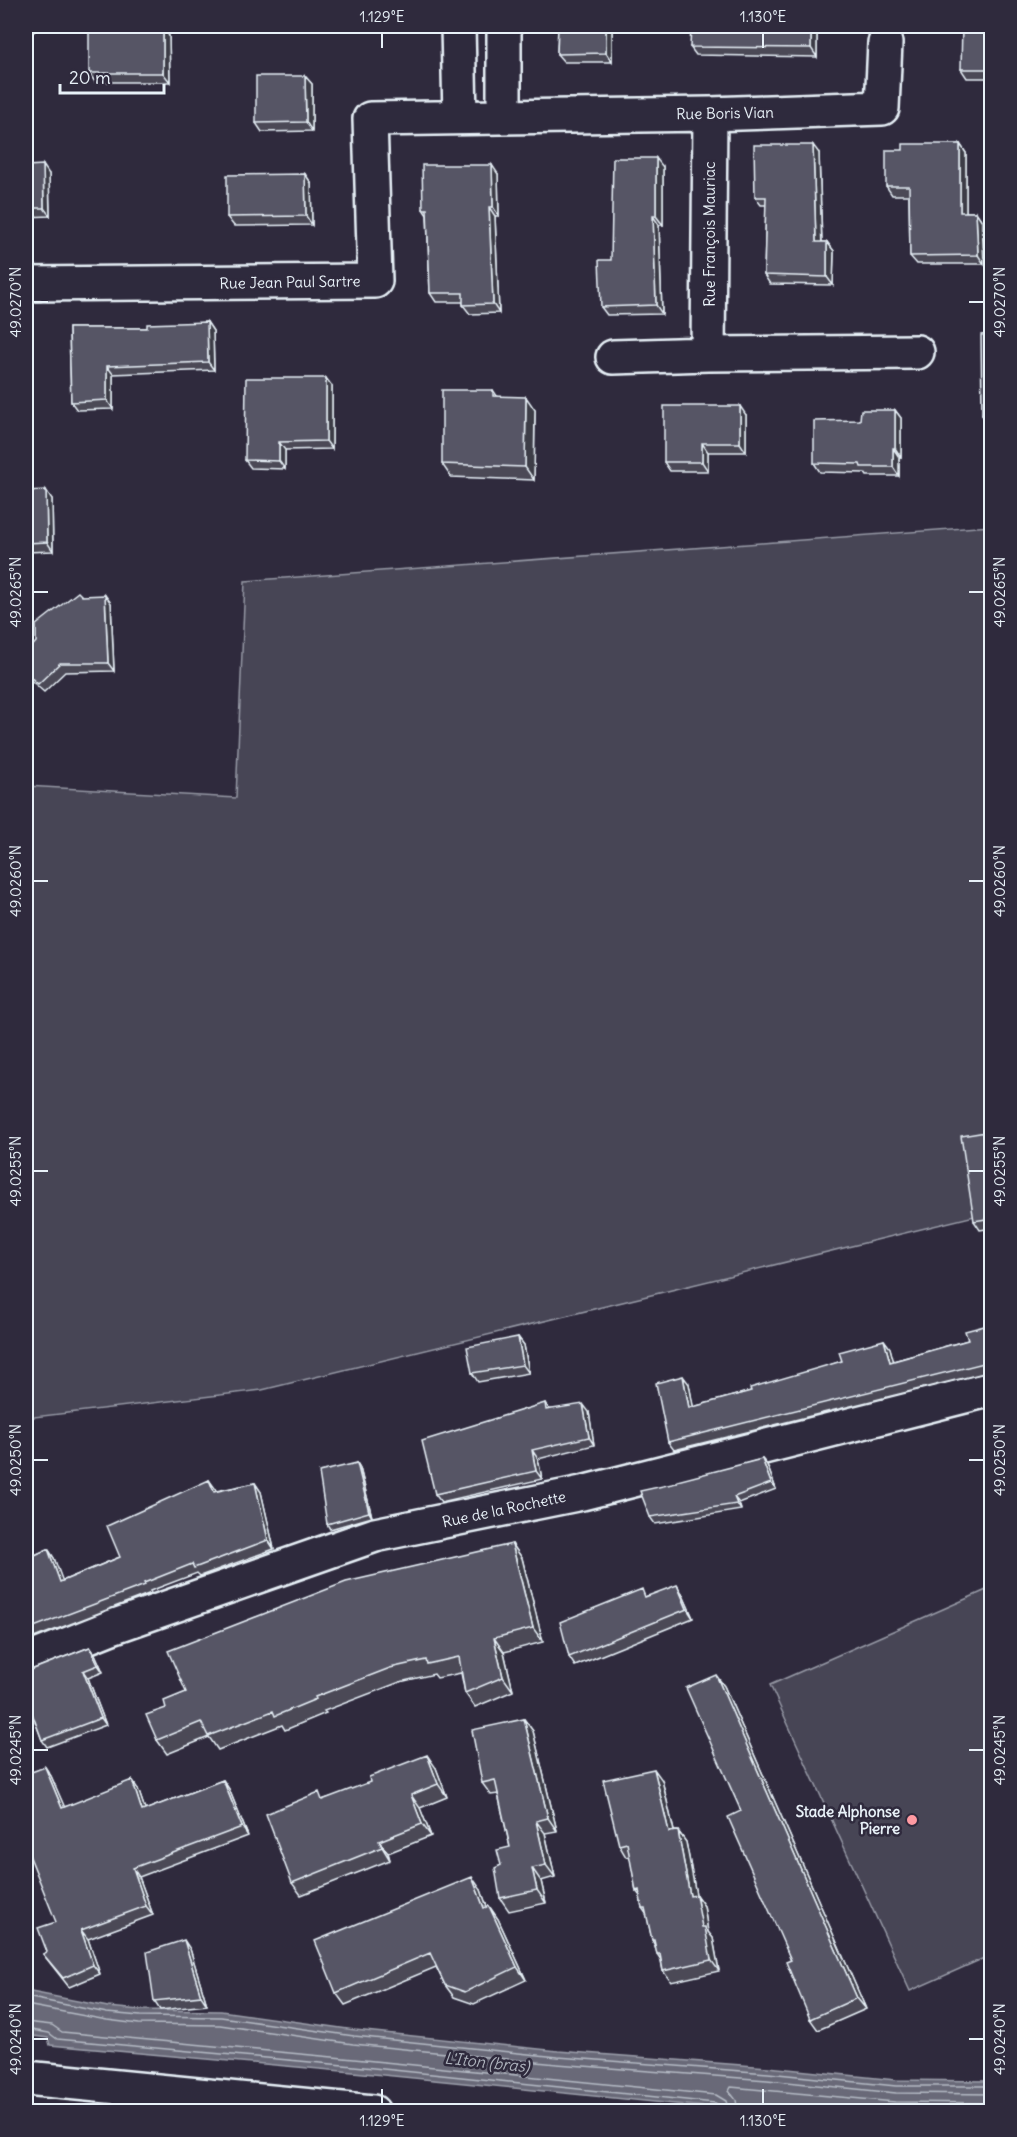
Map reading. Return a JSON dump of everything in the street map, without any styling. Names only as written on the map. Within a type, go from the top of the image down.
[{"type":"street","points":[[458,26],[460,117]]},
{"type":"street","points":[[504,26],[504,116]]},
{"type":"street","name":"Rue Boris Vian","points":[[504,116],[710,114],[882,108],[885,43]]},
{"type":"street","name":"Rue François Mauriac","points":[[708,354],[710,114]]},
{"type":"street","name":"Rue Jean Paul Sartre","points":[[26,284],[375,281],[370,119],[504,116]]},
{"type":"street","points":[[613,357],[917,352]]},
{"type":"street","name":"Rue de la Rochette","points":[[26,1661],[109,1628],[375,1535],[582,1493],[992,1389]]},
{"type":"street","points":[[26,2078],[373,2112]]},
{"type":"shaded area","points":[[991,526],[991,1212],[262,1390],[26,1418],[26,786],[236,798],[245,581]]},
{"type":"shaded area","name":"Stade Alphonse Pierre","points":[[991,1588],[991,1955],[910,1991],[770,1685]]},
{"type":"water","name":"L'Iton (bras)","points":[[26,1991],[108,2007],[140,2010],[221,2011],[355,2030],[558,2051],[768,2067],[896,2080],[991,2080],[991,2111],[745,2111],[50,2045],[48,2038],[26,2035]]},
{"type":"building","points":[[558,26],[606,26],[606,53],[557,54]]},
{"type":"building","points":[[691,26],[811,26],[811,48],[690,47]]},
{"type":"building","points":[[962,26],[992,26],[992,69],[961,69]]},
{"type":"building","points":[[163,27],[163,73],[89,73],[89,28]]},
{"type":"building","points":[[256,76],[305,76],[306,122],[256,123]]},
{"type":"building","points":[[903,144],[960,144],[960,212],[976,212],[978,255],[910,256],[909,186],[886,186],[886,150],[903,150]]},
{"type":"building","points":[[754,145],[813,145],[816,242],[827,242],[827,277],[764,275],[766,197],[755,197]]},
{"type":"building","points":[[613,158],[656,158],[656,216],[653,216],[656,305],[601,307],[599,260],[611,260]]},
{"type":"building","points":[[43,165],[44,208],[26,208],[26,166]]},
{"type":"building","points":[[422,165],[492,165],[493,207],[489,207],[493,304],[463,305],[463,293],[430,293],[427,209],[423,209]]},
{"type":"building","points":[[305,174],[306,216],[227,217],[227,175]]},
{"type":"building","points":[[207,322],[208,362],[107,366],[107,400],[71,402],[69,328],[147,328],[147,324]]},
{"type":"building","points":[[992,334],[992,414],[982,415],[981,335]]},
{"type":"building","points":[[246,378],[326,378],[326,441],[279,442],[279,461],[245,460]]},
{"type":"building","points":[[442,390],[493,390],[493,396],[526,397],[525,467],[442,464]]},
{"type":"building","points":[[664,406],[740,406],[740,443],[702,443],[702,462],[664,462]]},
{"type":"building","points":[[861,410],[895,410],[893,467],[814,463],[814,421],[860,420]]},
{"type":"building","points":[[46,490],[47,542],[26,543],[26,491]]},
{"type":"building","points":[[78,592],[82,596],[105,595],[108,663],[60,663],[38,684],[26,673],[26,653],[36,642],[36,625]]},
{"type":"building","points":[[992,1131],[992,1218],[974,1221],[961,1136]]},
{"type":"building","points":[[992,1324],[992,1361],[668,1442],[656,1383],[683,1376],[689,1408],[751,1391],[750,1388],[842,1361],[839,1352],[884,1340],[890,1362],[968,1340],[965,1331]]},
{"type":"building","points":[[518,1337],[523,1365],[472,1373],[467,1347]]},
{"type":"building","points":[[545,1403],[546,1410],[583,1404],[589,1437],[532,1450],[536,1471],[435,1494],[422,1441]]},
{"type":"building","points":[[762,1459],[771,1483],[734,1497],[737,1504],[650,1517],[640,1491],[677,1483],[677,1481]]},
{"type":"building","points":[[357,1463],[369,1512],[327,1524],[319,1472]]},
{"type":"building","points":[[209,1480],[214,1492],[255,1483],[268,1540],[194,1568],[192,1564],[144,1583],[145,1585],[26,1630],[26,1559],[48,1549],[60,1582],[120,1557],[107,1526]]},
{"type":"building","points":[[512,1544],[533,1628],[494,1638],[503,1677],[465,1693],[459,1657],[427,1664],[426,1660],[390,1668],[315,1697],[316,1699],[275,1716],[273,1711],[208,1736],[201,1722],[157,1740],[146,1715],[166,1708],[164,1701],[186,1692],[168,1651],[346,1582]]},
{"type":"building","points":[[677,1585],[687,1609],[569,1657],[560,1622],[642,1589],[645,1597]]},
{"type":"building","points":[[90,1647],[98,1665],[83,1671],[101,1718],[42,1740],[26,1697],[26,1672]]},
{"type":"building","points":[[716,1675],[857,1998],[810,2019],[786,1962],[791,1960],[728,1817],[741,1811],[686,1688]]},
{"type":"building","points":[[524,1719],[548,1818],[536,1821],[546,1865],[532,1868],[537,1890],[500,1898],[495,1868],[501,1865],[497,1850],[510,1847],[495,1780],[482,1783],[472,1730]]},
{"type":"building","points":[[427,1755],[438,1784],[411,1795],[422,1824],[379,1841],[382,1847],[292,1883],[266,1814],[319,1792],[322,1800],[370,1782],[369,1777]]},
{"type":"building","points":[[45,1767],[62,1808],[132,1780],[142,1811],[223,1780],[242,1827],[133,1868],[146,1906],[81,1930],[93,1965],[63,1978],[43,1954],[47,1952],[38,1928],[56,1922],[26,1847],[26,1774]]},
{"type":"building","points":[[654,1769],[669,1832],[678,1831],[690,1896],[696,1895],[711,1960],[663,1971],[660,1954],[657,1954],[654,1940],[652,1940],[645,1908],[642,1908],[639,1890],[636,1891],[627,1843],[619,1845],[603,1780]]},
{"type":"building","points":[[472,1877],[484,1908],[489,1906],[517,1967],[465,1992],[445,1985],[430,1953],[336,1993],[315,1941]]},
{"type":"building","points":[[184,1940],[201,1996],[154,2001],[147,1952]]},
{"type":"place","name":"Stade Alphonse Pierre","points":[[912,1820]]}]
